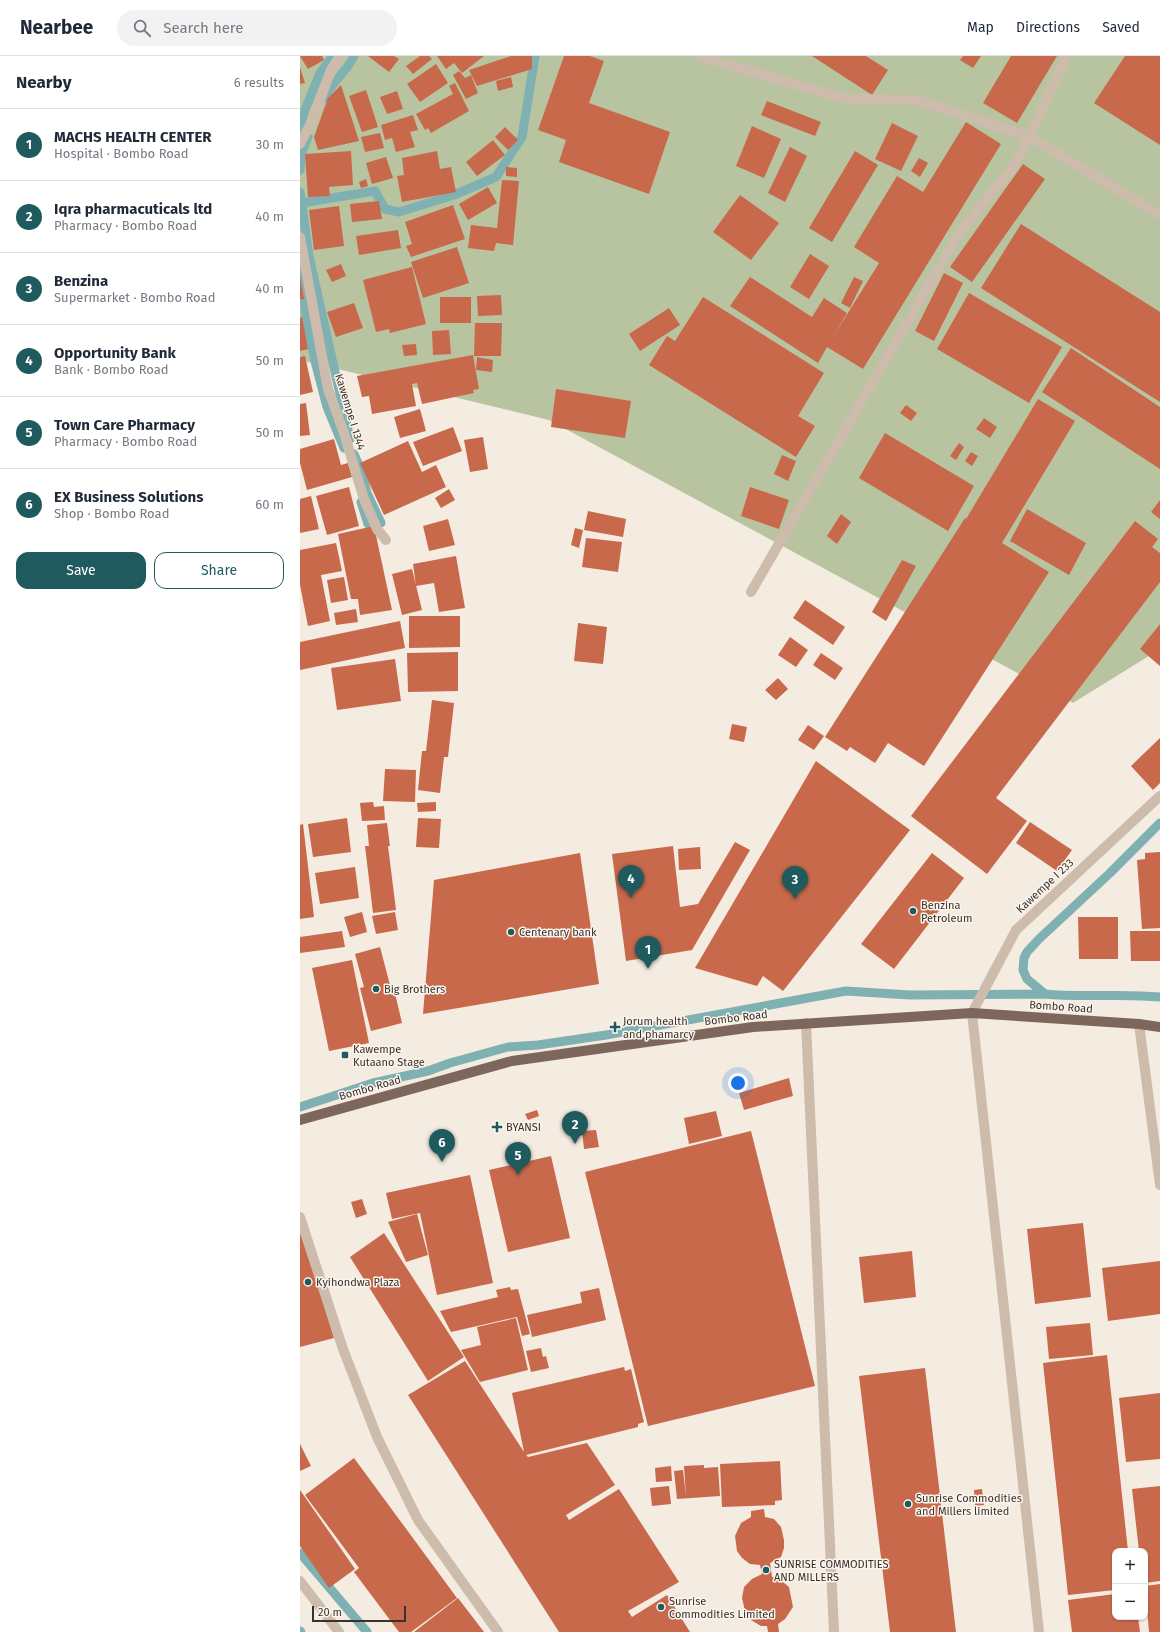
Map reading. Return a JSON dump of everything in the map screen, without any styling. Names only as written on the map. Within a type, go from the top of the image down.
[{"type":"main road","name":"Bombo Road","points":[[300,1120],[512,1061],[753,1027],[972,1013],[1139,1024],[1160,1027]]},
{"type":"street","points":[[300,144],[313,119],[331,70],[340,56]]},
{"type":"street","points":[[699,56],[846,99],[917,100],[1030,137],[1160,215]]},
{"type":"street","points":[[751,592],[961,230],[1010,171],[1030,137],[1067,56]]},
{"type":"street","name":"Kawempe I 1344","points":[[300,237],[328,389],[344,433],[364,499],[378,529],[386,540]]},
{"type":"street","name":"Kawempe I 233","points":[[972,1013],[1016,930],[1160,796]]},
{"type":"street","points":[[972,1013],[1039,1632]]},
{"type":"street","points":[[806,1023],[834,1632]]},
{"type":"street","points":[[1139,1024],[1160,1185]]},
{"type":"street","points":[[300,1217],[343,1349],[377,1437],[418,1520],[498,1632]]},
{"type":"street","points":[[300,1581],[339,1632]]},
{"type":"green space","points":[[300,56],[1160,56],[1160,649],[1073,703],[549,420],[300,360]]},
{"type":"building","points":[[300,56],[322,56],[324,60],[308,69]]},
{"type":"building","points":[[368,56],[394,56],[399,59],[389,72]]},
{"type":"building","points":[[420,56],[429,56],[432,59],[413,74],[406,66]]},
{"type":"building","points":[[437,56],[484,56],[462,73],[454,63],[446,69]]},
{"type":"building","points":[[511,56],[532,56],[532,69],[477,86],[469,70]]},
{"type":"building","points":[[564,56],[590,56],[604,61],[589,103],[670,132],[649,194],[559,162],[566,140],[538,130]]},
{"type":"building","points":[[812,56],[866,56],[888,70],[872,95]]},
{"type":"building","points":[[963,56],[981,56],[973,68],[960,60]]},
{"type":"building","points":[[1011,56],[1057,56],[1017,123],[983,103]]},
{"type":"building","points":[[1125,56],[1160,56],[1160,145],[1094,103]]},
{"type":"building","points":[[436,64],[448,83],[420,102],[407,84]]},
{"type":"building","points":[[300,67],[305,83],[300,84]]},
{"type":"building","points":[[459,71],[465,78],[471,75],[478,93],[466,99],[453,75]]},
{"type":"building","points":[[511,77],[513,87],[498,91],[496,81]]},
{"type":"building","points":[[455,83],[469,111],[431,133],[428,128],[425,130],[416,114],[453,94],[449,86]]},
{"type":"building","points":[[341,85],[359,141],[318,150],[314,137],[328,98]]},
{"type":"building","points":[[366,90],[378,127],[362,132],[349,96]]},
{"type":"building","points":[[397,91],[403,109],[387,114],[380,97]]},
{"type":"building","points":[[767,101],[821,122],[815,136],[761,115]]},
{"type":"building","points":[[413,115],[418,130],[410,132],[415,147],[396,152],[392,138],[385,140],[381,125]]},
{"type":"building","points":[[966,122],[1001,144],[863,369],[827,347],[818,363],[730,306],[750,277],[812,317],[824,298],[847,313],[833,337],[879,263],[854,247],[897,176],[923,192]]},
{"type":"building","points":[[892,123],[918,136],[901,171],[875,159]]},
{"type":"building","points":[[752,126],[781,139],[764,178],[736,166]]},
{"type":"building","points":[[505,127],[518,140],[508,150],[495,137]]},
{"type":"building","points":[[380,133],[384,148],[365,152],[361,137]]},
{"type":"building","points":[[493,140],[505,155],[477,176],[466,162]]},
{"type":"building","points":[[790,147],[807,156],[785,202],[768,193]]},
{"type":"building","points":[[351,151],[353,185],[329,187],[330,196],[308,197],[305,154]]},
{"type":"building","points":[[437,151],[440,169],[451,167],[456,192],[402,202],[397,176],[404,175],[402,158]]},
{"type":"building","points":[[855,151],[878,165],[832,242],[809,228]]},
{"type":"building","points":[[386,157],[393,178],[372,184],[366,163]]},
{"type":"building","points":[[919,158],[928,163],[920,177],[911,171]]},
{"type":"building","points":[[1023,164],[1045,179],[972,282],[950,267]]},
{"type":"building","points":[[506,167],[517,168],[517,177],[506,176]]},
{"type":"building","points":[[366,179],[368,186],[361,188],[359,182]]},
{"type":"building","points":[[502,180],[519,181],[513,245],[496,243],[494,251],[468,248],[471,225],[497,228]]},
{"type":"building","points":[[488,187],[497,203],[468,220],[459,204]]},
{"type":"building","points":[[740,195],[779,223],[751,260],[713,232]]},
{"type":"building","points":[[379,201],[382,219],[352,222],[350,204]]},
{"type":"building","points":[[453,205],[465,239],[411,257],[406,246],[412,244],[405,222]]},
{"type":"building","points":[[339,206],[344,246],[314,250],[309,210]]},
{"type":"building","points":[[1021,224],[1160,312],[1160,402],[981,288]]},
{"type":"building","points":[[398,230],[401,248],[359,255],[356,236]]},
{"type":"building","points":[[457,247],[469,283],[423,298],[411,262]]},
{"type":"building","points":[[810,254],[829,266],[809,299],[790,287]]},
{"type":"building","points":[[341,264],[346,276],[332,282],[326,270]]},
{"type":"building","points":[[412,267],[426,324],[390,333],[389,329],[376,332],[363,280]]},
{"type":"building","points":[[944,273],[963,283],[934,341],[915,331]]},
{"type":"building","points":[[300,277],[304,299],[300,299]]},
{"type":"building","points":[[854,277],[863,281],[850,308],[841,303]]},
{"type":"building","points":[[969,293],[1062,347],[1029,403],[937,349]]},
{"type":"building","points":[[501,295],[502,315],[478,316],[477,296]]},
{"type":"building","points":[[440,297],[471,297],[471,323],[440,323]]},
{"type":"building","points":[[703,297],[824,373],[798,416],[815,426],[796,457],[649,365],[667,336],[675,341]]},
{"type":"building","points":[[354,303],[363,328],[336,337],[327,312]]},
{"type":"building","points":[[669,308],[680,325],[640,351],[629,334]]},
{"type":"building","points":[[302,317],[308,349],[300,351],[300,318]]},
{"type":"building","points":[[475,323],[502,323],[501,356],[474,356]]},
{"type":"building","points":[[449,330],[451,354],[433,355],[432,331]]},
{"type":"building","points":[[416,344],[417,355],[404,356],[402,345]]},
{"type":"building","points":[[1071,348],[1160,407],[1160,469],[1042,392]]},
{"type":"building","points":[[473,355],[479,389],[473,390],[474,393],[422,404],[417,383],[412,384],[416,406],[372,414],[369,396],[362,397],[357,376]]},
{"type":"building","points":[[305,356],[313,392],[300,395],[300,357]]},
{"type":"building","points":[[477,357],[493,360],[492,372],[476,370]]},
{"type":"building","points":[[556,389],[631,401],[625,438],[551,427]]},
{"type":"building","points":[[1038,399],[1075,421],[1002,543],[1049,572],[924,766],[888,743],[875,763],[850,747],[847,751],[825,737],[965,518],[966,519]]},
{"type":"building","points":[[306,403],[310,435],[300,436],[300,404]]},
{"type":"building","points":[[906,405],[917,413],[911,421],[900,413]]},
{"type":"building","points":[[420,409],[426,431],[400,438],[394,417]]},
{"type":"building","points":[[984,418],[997,427],[990,438],[976,429]]},
{"type":"building","points":[[453,427],[462,451],[423,466],[413,442]]},
{"type":"building","points":[[885,433],[974,486],[948,531],[859,478]]},
{"type":"building","points":[[483,437],[488,469],[470,472],[464,440]]},
{"type":"building","points":[[334,439],[341,465],[348,463],[352,477],[307,490],[300,463],[300,449]]},
{"type":"building","points":[[408,441],[422,472],[436,465],[446,487],[384,515],[360,463]]},
{"type":"building","points":[[959,443],[964,447],[956,460],[950,456]]},
{"type":"building","points":[[971,452],[978,456],[972,466],[965,461]]},
{"type":"building","points":[[782,455],[796,461],[788,481],[774,474]]},
{"type":"building","points":[[349,487],[359,526],[327,535],[316,496]]},
{"type":"building","points":[[750,487],[789,500],[779,529],[741,516]]},
{"type":"building","points":[[449,489],[455,500],[441,508],[435,498]]},
{"type":"building","points":[[311,496],[319,529],[300,533],[300,499]]},
{"type":"building","points":[[1160,500],[1160,519],[1151,512]]},
{"type":"building","points":[[1027,509],[1086,543],[1069,575],[1010,541]]},
{"type":"building","points":[[588,511],[626,519],[623,537],[584,530]]},
{"type":"building","points":[[841,514],[851,522],[837,544],[827,536]]},
{"type":"building","points":[[448,519],[455,545],[429,551],[423,526]]},
{"type":"building","points":[[1135,521],[1158,539],[1152,547],[1160,553],[1160,582],[996,798],[1027,821],[987,874],[911,816]]},
{"type":"building","points":[[374,526],[392,610],[360,615],[358,599],[351,599],[338,534]]},
{"type":"building","points":[[575,528],[583,530],[579,548],[571,545]]},
{"type":"building","points":[[586,538],[622,542],[618,572],[582,567]]},
{"type":"building","points":[[336,543],[342,571],[321,575],[330,621],[308,626],[300,585],[300,550]]},
{"type":"building","points":[[456,556],[465,608],[439,612],[434,583],[416,586],[413,564]]},
{"type":"building","points":[[902,560],[916,566],[886,621],[872,612]]},
{"type":"building","points":[[412,569],[422,610],[402,615],[392,574]]},
{"type":"building","points":[[344,577],[348,600],[331,603],[327,580]]},
{"type":"building","points":[[805,600],[845,627],[833,645],[793,618]]},
{"type":"building","points":[[356,609],[358,622],[336,625],[334,613]]},
{"type":"building","points":[[409,616],[460,616],[460,647],[409,648]]},
{"type":"building","points":[[400,621],[405,648],[300,670],[300,642]]},
{"type":"building","points":[[578,623],[607,627],[603,664],[574,661]]},
{"type":"building","points":[[1160,624],[1160,666],[1140,649]]},
{"type":"building","points":[[790,637],[808,650],[796,667],[778,655]]},
{"type":"building","points":[[458,652],[458,691],[408,692],[407,653]]},
{"type":"building","points":[[821,653],[843,668],[835,680],[813,665]]},
{"type":"building","points":[[395,659],[401,701],[337,710],[331,668]]},
{"type":"building","points":[[778,678],[788,689],[776,700],[765,690]]},
{"type":"building","points":[[432,700],[454,703],[448,757],[444,757],[440,793],[418,790],[422,751],[426,751]]},
{"type":"building","points":[[732,724],[747,727],[744,742],[729,739]]},
{"type":"building","points":[[808,725],[824,736],[814,750],[798,740]]},
{"type":"building","points":[[1160,738],[1160,783],[1153,790],[1131,766]]},
{"type":"building","points":[[816,761],[910,830],[783,991],[763,976],[757,986],[695,968]]},
{"type":"building","points":[[385,769],[416,770],[415,802],[383,801]]},
{"type":"building","points":[[373,802],[374,807],[384,806],[385,820],[362,821],[360,803]]},
{"type":"building","points":[[436,802],[436,811],[418,812],[417,803]]},
{"type":"building","points":[[347,818],[351,852],[313,857],[308,824]]},
{"type":"building","points":[[418,818],[441,819],[439,848],[416,847]]},
{"type":"building","points":[[1030,822],[1072,850],[1057,871],[1016,843]]},
{"type":"building","points":[[387,823],[390,846],[388,846],[396,910],[373,913],[365,846],[369,846],[367,825]]},
{"type":"building","points":[[303,824],[314,917],[300,919],[300,825]]},
{"type":"building","points":[[735,842],[750,850],[692,950],[626,961],[612,854],[673,846],[680,907],[698,904]]},
{"type":"building","points":[[700,847],[701,869],[679,870],[678,849]]},
{"type":"building","points":[[1160,852],[1160,928],[1142,929],[1137,860],[1145,859],[1145,853]]},
{"type":"building","name":"Centenary bank","points":[[580,853],[599,984],[423,1014],[434,880]]},
{"type":"building","name":"Benzina Petroleum","points":[[932,853],[964,878],[894,969],[861,944]]},
{"type":"building","points":[[355,867],[359,898],[320,904],[315,873]]},
{"type":"building","points":[[362,912],[367,932],[350,937],[344,917]]},
{"type":"building","points":[[395,912],[398,930],[376,934],[372,916]]},
{"type":"building","points":[[1078,917],[1118,917],[1118,959],[1079,959]]},
{"type":"building","points":[[342,931],[345,947],[300,953],[300,937]]},
{"type":"building","points":[[1130,931],[1160,931],[1160,961],[1131,961]]},
{"type":"building","name":"Big Brothers","points":[[380,947],[391,989],[394,989],[402,1023],[371,1031],[360,988],[364,987],[355,954]]},
{"type":"building","points":[[352,960],[369,1043],[329,1051],[312,968]]},
{"type":"building","points":[[789,1078],[793,1096],[744,1110],[739,1093]]},
{"type":"building","points":[[537,1110],[539,1116],[528,1120],[525,1114]]},
{"type":"building","points":[[716,1111],[722,1136],[689,1144],[684,1118]]},
{"type":"building","points":[[596,1130],[599,1147],[584,1149],[582,1131]]},
{"type":"building","points":[[751,1131],[815,1386],[648,1426],[585,1172]]},
{"type":"building","points":[[551,1156],[570,1238],[508,1252],[489,1170]]},
{"type":"building","points":[[470,1175],[493,1283],[437,1295],[420,1213],[392,1219],[386,1193]]},
{"type":"building","points":[[362,1199],[367,1214],[356,1218],[351,1202]]},
{"type":"building","points":[[417,1214],[428,1255],[406,1262],[388,1222]]},
{"type":"building","points":[[1083,1223],[1091,1297],[1035,1304],[1027,1229]]},
{"type":"building","name":"Kyihondwa Plaza","points":[[300,1227],[334,1338],[300,1347]]},
{"type":"building","points":[[384,1233],[464,1357],[428,1381],[350,1257]]},
{"type":"building","points":[[912,1251],[916,1297],[864,1303],[859,1257]]},
{"type":"building","points":[[1160,1261],[1160,1314],[1108,1321],[1102,1268]]},
{"type":"building","points":[[510,1287],[511,1290],[518,1289],[530,1334],[522,1336],[517,1317],[451,1332],[440,1311],[498,1297],[496,1290]]},
{"type":"building","points":[[599,1288],[606,1320],[532,1337],[527,1315],[582,1303],[580,1292]]},
{"type":"building","points":[[516,1318],[528,1370],[480,1382],[461,1350],[481,1345],[477,1327]]},
{"type":"building","points":[[1090,1323],[1093,1355],[1049,1359],[1046,1327]]},
{"type":"building","points":[[541,1348],[543,1357],[546,1356],[549,1368],[531,1372],[526,1351]]},
{"type":"building","points":[[1107,1355],[1128,1548],[1112,1548],[1112,1590],[1068,1595],[1043,1363]]},
{"type":"building","points":[[465,1361],[524,1452],[512,1393],[624,1367],[625,1371],[631,1369],[644,1422],[638,1424],[638,1427],[526,1455],[528,1457],[587,1443],[615,1485],[566,1515],[569,1520],[619,1489],[679,1582],[628,1611],[632,1617],[667,1595],[690,1632],[559,1632],[408,1395]]},
{"type":"building","name":"Sunrise Commodities and Millers limited","points":[[925,1368],[956,1632],[890,1632],[859,1376]]},
{"type":"building","points":[[1160,1393],[1160,1459],[1126,1462],[1119,1398]]},
{"type":"building","points":[[300,1444],[311,1466],[300,1471]]},
{"type":"building","points":[[354,1458],[457,1598],[411,1632],[399,1632],[354,1572],[359,1568],[305,1495]]},
{"type":"building","points":[[780,1461],[782,1500],[775,1501],[775,1505],[722,1507],[720,1464]]},
{"type":"building","points":[[704,1465],[704,1468],[718,1467],[720,1496],[677,1499],[674,1471],[683,1470],[686,1496],[684,1466]]},
{"type":"building","points":[[671,1466],[672,1481],[656,1482],[655,1468]]},
{"type":"building","points":[[669,1486],[671,1504],[652,1506],[650,1488]]},
{"type":"building","points":[[1160,1486],[1160,1581],[1148,1583],[1148,1548],[1139,1548],[1132,1489]]},
{"type":"building","points":[[982,1489],[984,1505],[975,1506],[974,1490]]},
{"type":"building","points":[[300,1490],[355,1569],[329,1588],[300,1546]]},
{"type":"building","name":"SUNRISE COMMODITIES AND MILLERS","points":[[764,1509],[765,1517],[774,1519],[781,1527],[784,1540],[784,1548],[781,1557],[770,1563],[772,1577],[777,1577],[789,1587],[793,1607],[785,1619],[778,1624],[779,1632],[768,1632],[767,1626],[761,1626],[751,1620],[745,1611],[742,1598],[744,1587],[752,1579],[762,1574],[760,1565],[750,1564],[742,1558],[737,1551],[735,1536],[741,1523],[751,1517],[751,1511]]},
{"type":"building","points":[[1160,1584],[1160,1632],[1149,1632],[1148,1586]]},
{"type":"building","points":[[1112,1594],[1112,1620],[1138,1620],[1140,1632],[1072,1632],[1068,1600]]},
{"type":"building","points":[[458,1598],[484,1632],[414,1632]]},
{"type":"waterway","points":[[300,129],[304,112],[320,73],[333,56]]},
{"type":"waterway","points":[[325,98],[331,87],[354,56]]},
{"type":"waterway","points":[[301,203],[375,191],[385,209],[399,212],[454,195],[496,177],[522,137],[535,56]]},
{"type":"waterway","points":[[300,170],[302,151],[308,137]]},
{"type":"waterway","points":[[300,192],[309,256],[350,439]]},
{"type":"waterway","points":[[300,272],[308,328],[316,365],[327,407],[344,448]]},
{"type":"waterway","points":[[354,454],[362,472],[367,493],[381,523]]},
{"type":"waterway","points":[[361,502],[368,524]]},
{"type":"waterway","points":[[1045,994],[1027,979],[1023,970],[1024,958],[1027,952],[1160,823]]},
{"type":"waterway","points":[[300,1107],[373,1083],[428,1071],[450,1063],[508,1047],[538,1045],[606,1035],[846,991],[910,995],[1045,994],[1074,996],[1131,995],[1160,997]]},
{"type":"waterway","points":[[300,1553],[367,1632]]},
{"type":"place","name":"Opportunity Bank","points":[[631,898]]},
{"type":"place","name":"Benzina","points":[[795,899]]},
{"type":"place","name":"Benzina Petroleum","points":[[913,911]]},
{"type":"place","name":"Centenary bank","points":[[511,932]]},
{"type":"place","name":"MACHS HEALTH CENTER","points":[[648,969]]},
{"type":"place","name":"Big Brothers","points":[[376,989]]},
{"type":"place","name":"Jorum health and phamarcy","points":[[615,1027]]},
{"type":"place","name":"Kawempe Kutaano Stage","points":[[345,1055]]},
{"type":"place","name":"BYANSI","points":[[497,1127]]},
{"type":"place","name":"Iqra pharmacuticals ltd","points":[[575,1144]]},
{"type":"place","name":"EX Business Solutions","points":[[442,1162]]},
{"type":"place","name":"Town Care Pharmacy","points":[[518,1175]]},
{"type":"place","name":"Kyihondwa Plaza","points":[[308,1282]]},
{"type":"place","name":"Sunrise Commodities and Millers limited","points":[[908,1504]]},
{"type":"place","name":"SUNRISE COMMODITIES AND MILLERS","points":[[766,1570]]},
{"type":"place","name":"Sunrise Commodities Limited","points":[[661,1607]]}]
